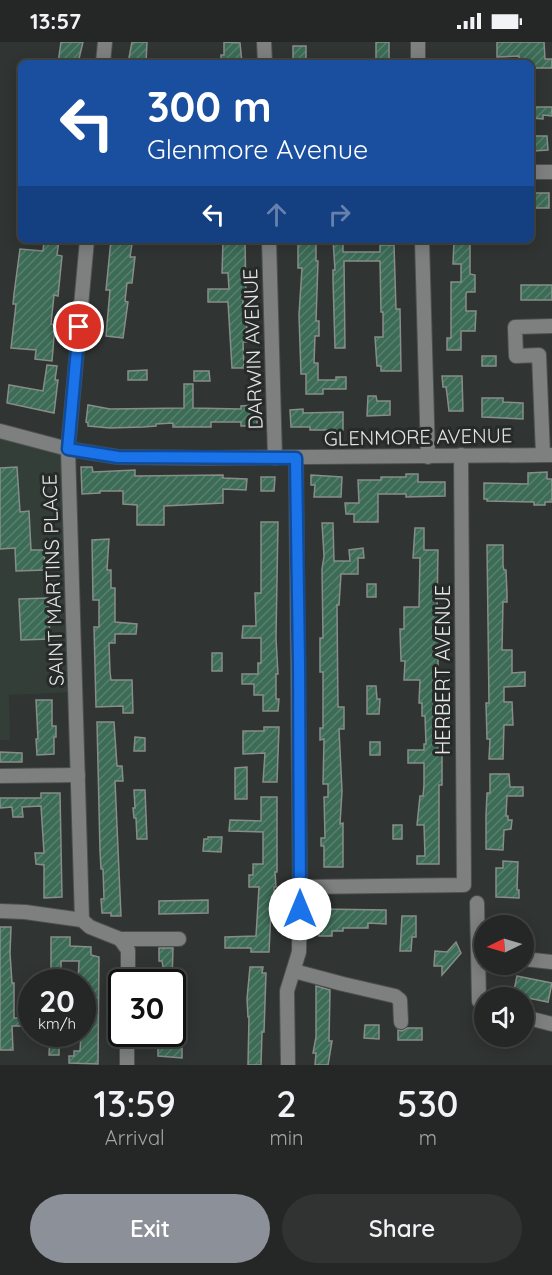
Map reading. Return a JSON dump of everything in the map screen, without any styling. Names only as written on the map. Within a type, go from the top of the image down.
[{"type":"street","points":[[103,60],[105,42]]},
{"type":"street","points":[[264,42],[265,60]]},
{"type":"street","points":[[418,42],[418,60]]},
{"type":"street","points":[[534,172],[552,172]]},
{"type":"street","name":"SAINT MARTINS PLACE","points":[[82,920],[68,449],[87,243]]},
{"type":"street","name":"DARWIN AVENUE","points":[[269,243],[275,458]]},
{"type":"street","points":[[422,243],[428,457]]},
{"type":"street","points":[[547,455],[546,354],[516,356],[515,327],[552,326]]},
{"type":"street","name":"GLENMORE AVENUE","points":[[0,431],[68,449],[118,457],[296,458],[547,455]]},
{"type":"street","name":"HERBERT AVENUE","points":[[300,887],[464,885],[461,455]]},
{"type":"street","points":[[288,1065],[287,991],[299,952],[300,887],[296,458]]},
{"type":"street","points":[[0,776],[78,775]]},
{"type":"street","points":[[477,903],[478,915]]},
{"type":"street","points":[[0,911],[82,920],[90,927],[115,937],[180,939]]},
{"type":"street","points":[[115,937],[128,950],[128,969]]},
{"type":"street","points":[[534,959],[552,962]]},
{"type":"street","points":[[294,971],[395,996],[400,1000],[401,1022]]},
{"type":"street","points":[[534,1020],[552,1024]]},
{"type":"street","points":[[127,1047],[127,1065]]},
{"type":"shaded area","points":[[0,431],[68,449],[75,692],[9,695],[10,740],[0,740]]},
{"type":"building","points":[[61,42],[83,42],[79,60],[58,60]]},
{"type":"building","points":[[132,42],[147,42],[146,60],[129,60]]},
{"type":"building","points":[[224,42],[240,43],[242,60],[221,60],[221,55],[224,55]]},
{"type":"building","points":[[376,42],[389,42],[389,60],[376,60]]},
{"type":"building","points":[[497,42],[544,42],[545,59],[552,59],[552,68],[534,68],[534,60],[519,60],[519,56],[497,57]]},
{"type":"building","points":[[293,46],[306,46],[306,60],[293,60]]},
{"type":"building","points":[[534,107],[552,107],[552,116],[543,115],[543,119],[534,118]]},
{"type":"building","points":[[534,136],[547,136],[548,150],[534,151]]},
{"type":"building","points":[[535,193],[549,193],[549,208],[535,208]]},
{"type":"building","points":[[44,243],[59,243],[57,255],[62,256],[58,296],[54,295],[51,324],[55,325],[52,361],[35,359],[36,350],[11,348],[16,304],[13,304],[20,249],[43,251]]},
{"type":"building","points":[[111,243],[132,244],[130,257],[135,257],[132,283],[127,283],[125,301],[128,302],[123,338],[106,336],[110,290],[106,290]]},
{"type":"building","points":[[223,243],[245,243],[246,297],[243,297],[243,316],[246,316],[248,342],[243,342],[244,368],[232,368],[228,302],[208,302],[208,289],[229,289],[228,273],[222,273]]},
{"type":"building","points":[[298,243],[316,243],[316,261],[318,261],[316,321],[319,321],[319,336],[315,336],[314,363],[318,363],[318,380],[336,380],[336,377],[346,377],[346,389],[323,389],[323,394],[306,394],[306,374],[301,374],[299,315],[302,268],[298,268]]},
{"type":"building","points":[[333,243],[343,243],[343,252],[380,252],[380,245],[394,245],[396,309],[400,309],[401,371],[381,371],[381,366],[377,366],[375,337],[383,337],[380,261],[344,261],[345,348],[335,348],[333,270],[335,270]]},
{"type":"building","points":[[454,243],[470,243],[470,274],[475,275],[475,292],[466,294],[466,311],[476,311],[475,331],[461,331],[461,350],[447,350],[447,338],[451,338],[451,282],[461,282],[461,264],[453,264]]},
{"type":"building","points":[[521,285],[552,285],[552,300],[521,300]]},
{"type":"building","points":[[482,356],[496,356],[496,366],[482,366]]},
{"type":"building","points":[[47,365],[57,366],[55,380],[58,380],[54,413],[7,403],[9,385],[43,391]]},
{"type":"building","points":[[147,370],[147,380],[128,380],[128,371]]},
{"type":"building","points":[[194,371],[209,371],[210,381],[194,381]]},
{"type":"building","points":[[442,376],[462,376],[463,411],[449,411]]},
{"type":"building","points":[[184,384],[193,384],[193,408],[241,409],[241,406],[257,405],[257,426],[241,426],[241,422],[211,422],[211,427],[173,427],[173,423],[110,428],[88,426],[86,422],[88,405],[110,409],[184,408]]},
{"type":"building","points":[[368,396],[376,396],[377,401],[390,401],[390,415],[367,416]]},
{"type":"building","points":[[482,398],[503,398],[503,402],[523,403],[523,419],[482,417]]},
{"type":"building","points":[[303,409],[303,413],[343,412],[343,430],[310,430],[310,427],[291,427],[290,410]]},
{"type":"building","points":[[17,467],[20,512],[29,511],[31,550],[44,550],[45,570],[16,571],[15,548],[0,549],[0,468]]},
{"type":"building","points":[[81,467],[92,467],[93,472],[135,470],[135,476],[223,475],[223,478],[247,479],[246,490],[223,489],[223,503],[164,506],[164,525],[137,525],[137,505],[123,504],[123,491],[82,494]]},
{"type":"building","points":[[547,472],[547,479],[552,479],[552,502],[545,502],[545,505],[534,505],[534,502],[487,501],[484,499],[484,483],[528,484],[528,473]]},
{"type":"building","points":[[406,474],[418,474],[418,482],[445,482],[445,496],[406,497],[406,494],[378,494],[378,522],[354,522],[354,514],[346,514],[345,503],[359,503],[358,480],[406,477]]},
{"type":"building","points":[[311,475],[342,477],[341,497],[314,497],[315,485],[311,485]]},
{"type":"building","points":[[261,477],[275,477],[274,491],[261,491]]},
{"type":"building","points":[[261,522],[278,522],[276,699],[279,699],[278,711],[263,711],[263,695],[254,695],[254,684],[242,684],[242,674],[258,674],[258,663],[261,663],[261,638],[242,638],[243,626],[256,626],[255,593],[261,593]]},
{"type":"building","points":[[322,523],[333,523],[334,561],[350,561],[349,550],[363,548],[364,558],[358,558],[358,574],[341,574],[339,605],[337,605],[338,707],[344,707],[344,729],[339,729],[343,867],[324,867],[324,846],[321,846],[321,838],[325,838],[324,797],[328,797],[328,784],[323,784],[324,739],[320,740],[320,728],[323,728],[323,672],[320,672],[320,638],[323,638]]},
{"type":"building","points":[[415,528],[424,528],[424,550],[438,550],[438,635],[442,635],[442,649],[438,649],[438,682],[442,682],[441,695],[436,695],[439,744],[442,744],[442,785],[439,785],[439,864],[417,864],[417,856],[425,856],[424,825],[417,825],[420,796],[423,796],[424,763],[408,763],[408,750],[424,750],[424,744],[426,744],[425,716],[422,716],[422,703],[419,703],[420,680],[404,680],[405,661],[401,661],[400,629],[404,629],[404,607],[419,607],[420,558],[413,558]]},
{"type":"building","points":[[109,539],[107,570],[111,570],[111,588],[115,588],[115,622],[137,624],[136,634],[115,634],[115,643],[109,643],[111,680],[132,680],[133,713],[123,713],[123,706],[96,707],[94,627],[99,627],[99,600],[93,600],[92,540]]},
{"type":"building","points":[[487,545],[503,545],[507,602],[503,602],[502,650],[512,650],[512,673],[525,672],[525,686],[504,687],[504,702],[512,702],[513,725],[504,725],[503,759],[489,759],[490,739],[487,739],[486,703],[489,703]]},
{"type":"building","points":[[367,584],[376,584],[376,597],[367,597]]},
{"type":"building","points":[[48,598],[50,639],[21,640],[19,599]]},
{"type":"building","points":[[212,653],[222,653],[222,671],[212,671]]},
{"type":"building","points":[[367,686],[376,686],[377,699],[380,699],[379,714],[367,714]]},
{"type":"building","points":[[36,700],[52,700],[52,726],[56,726],[54,754],[37,755]]},
{"type":"building","points":[[97,722],[114,722],[117,766],[122,766],[123,781],[115,781],[121,916],[102,913],[101,899],[104,899],[100,851]]},
{"type":"building","points":[[264,727],[279,727],[277,782],[263,782],[265,753],[243,754],[243,731],[264,731]]},
{"type":"building","points":[[135,737],[145,738],[145,751],[134,751]]},
{"type":"building","points":[[370,742],[380,742],[380,755],[370,755]]},
{"type":"building","points":[[0,752],[22,753],[22,762],[0,762]]},
{"type":"building","points":[[247,767],[247,799],[235,799],[235,768]]},
{"type":"building","points":[[490,774],[509,774],[510,787],[523,787],[523,796],[507,796],[506,816],[508,820],[512,820],[511,829],[504,830],[503,850],[486,849],[487,793],[490,793]]},
{"type":"building","points":[[134,790],[145,790],[147,839],[137,839],[133,808],[135,808]]},
{"type":"building","points":[[41,793],[60,793],[62,897],[44,898],[44,865],[36,864],[35,853],[44,853],[41,806],[22,807],[23,817],[13,817],[12,807],[0,808],[0,798],[41,798]]},
{"type":"building","points":[[261,797],[277,797],[277,872],[275,872],[274,910],[271,910],[269,952],[251,952],[251,948],[225,948],[225,937],[256,936],[259,887],[249,887],[249,875],[253,875],[253,864],[263,864],[263,832],[229,831],[230,820],[261,821]]},
{"type":"building","points":[[393,825],[402,825],[402,839],[393,839]]},
{"type":"building","points":[[222,837],[221,852],[203,851],[204,839]]},
{"type":"building","points":[[503,861],[518,862],[519,898],[496,897],[496,868],[503,868]]},
{"type":"building","points":[[208,900],[208,913],[159,914],[159,901]]},
{"type":"building","points":[[319,909],[386,910],[386,924],[368,923],[368,928],[343,928],[343,931],[332,931],[332,936],[319,936]]},
{"type":"building","points":[[402,916],[416,916],[416,937],[412,937],[411,951],[400,951]]},
{"type":"building","points":[[0,927],[11,927],[10,953],[12,983],[14,983],[14,1018],[18,1018],[18,1026],[12,1026],[13,1050],[0,1050]]},
{"type":"building","points":[[51,937],[70,937],[70,946],[91,947],[91,955],[99,957],[98,1064],[69,1063],[69,1056],[74,1056],[74,1051],[80,1051],[80,1047],[96,1047],[96,969],[79,969],[79,961],[61,961],[61,969],[51,969]]},
{"type":"building","points":[[456,942],[461,953],[442,975],[442,966],[434,966],[435,951],[447,952]]},
{"type":"building","points":[[159,948],[173,948],[172,969],[163,969],[162,961],[159,961]]},
{"type":"building","points":[[250,967],[263,967],[262,973],[266,973],[261,1065],[248,1065],[247,999]]},
{"type":"building","points":[[517,976],[552,983],[548,1002],[534,999],[534,987],[515,987]]},
{"type":"building","points":[[316,986],[330,990],[329,1041],[332,1041],[328,1065],[315,1065],[316,1053],[313,1053],[316,1037]]},
{"type":"building","points":[[365,1025],[379,1025],[379,1039],[364,1038]]},
{"type":"building","points":[[407,1028],[422,1028],[422,1040],[398,1040],[398,1030],[402,1031]]},
{"type":"building","points":[[49,1047],[59,1047],[59,1055],[49,1055]]},
{"type":"building","points":[[158,1047],[182,1047],[182,1058],[158,1056]]},
{"type":"route","points":[[79,327],[68,449],[118,457],[296,458],[300,909]]}]
